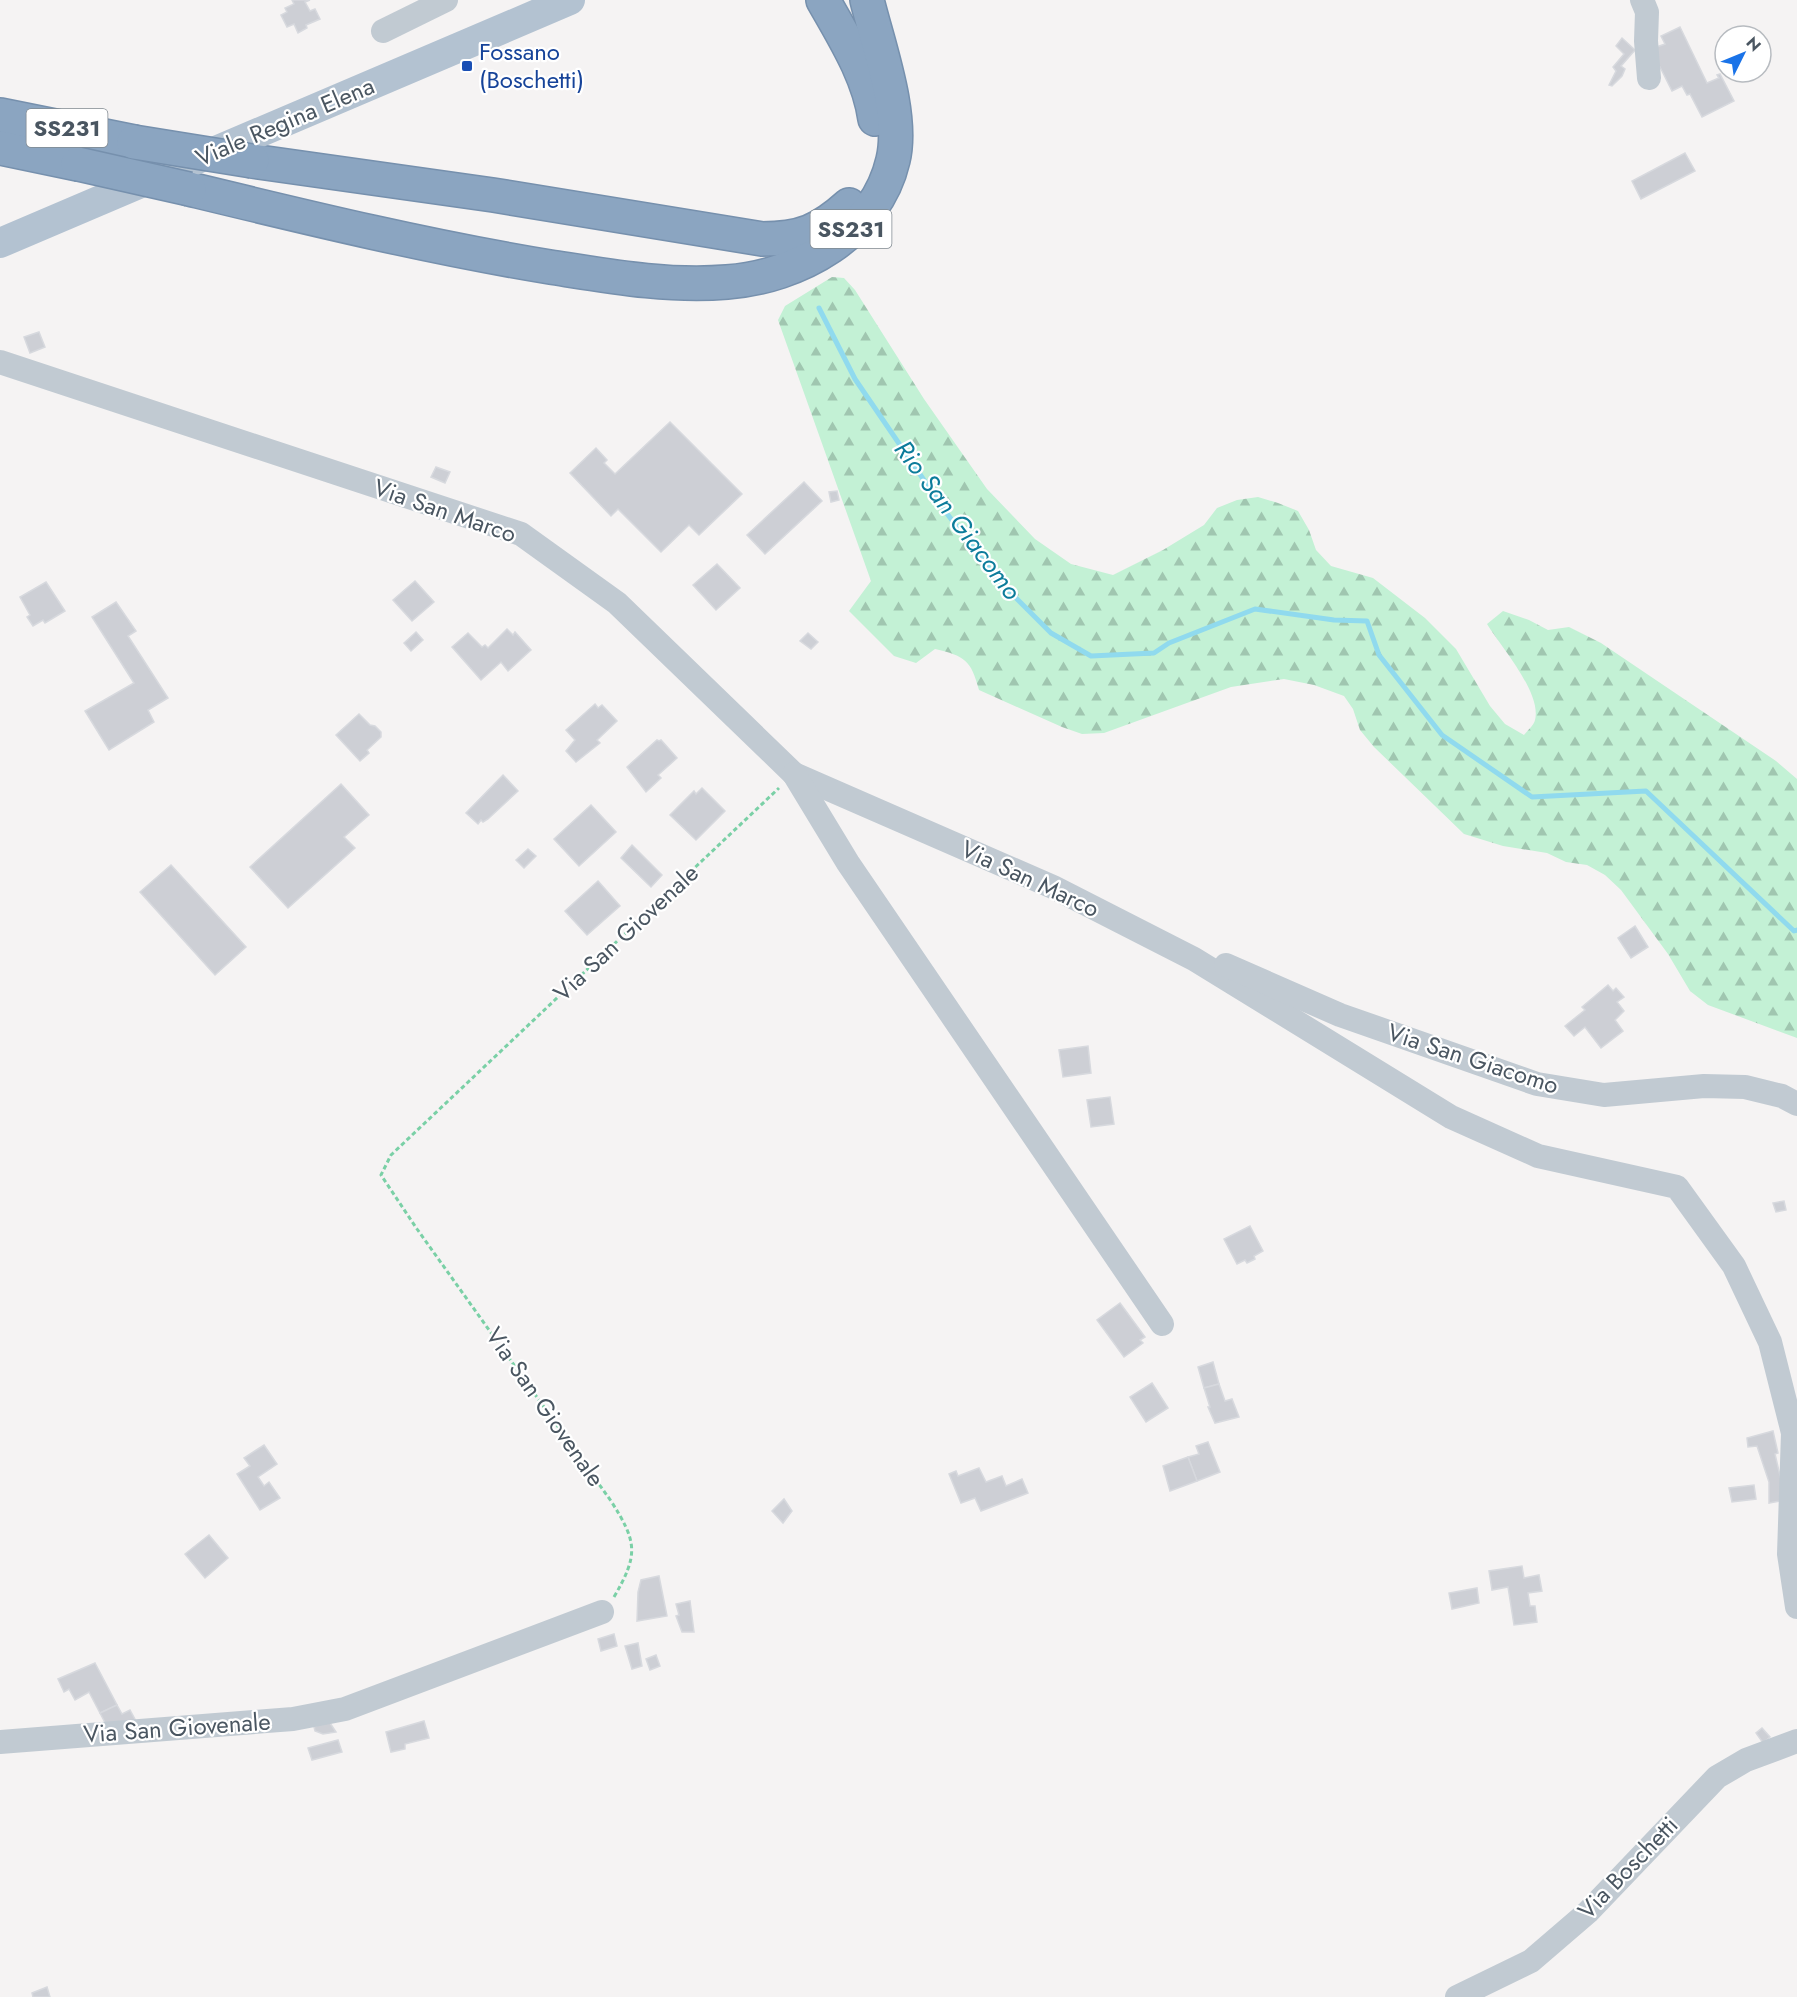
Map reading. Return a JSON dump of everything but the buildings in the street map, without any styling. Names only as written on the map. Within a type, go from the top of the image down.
[{"type":"highway","name":"SS231","points":[[0,115],[134,141],[252,160],[493,195],[738,236],[786,239],[802,236],[833,219],[849,204],[862,188],[871,171],[875,155],[876,128],[867,88],[858,64],[823,0]]},
{"type":"highway","name":"SS231","points":[[0,148],[466,253],[619,278],[681,283],[728,282],[791,269],[811,260],[833,245],[860,220],[878,198],[894,160],[896,139],[892,97],[867,0]]},
{"type":"main road","name":"Viale Regina Elena","points":[[0,243],[570,0]]},
{"type":"street","points":[[383,31],[447,0]]},
{"type":"street","points":[[1642,0],[1647,12],[1646,41],[1649,78]]},
{"type":"street","name":"Via San Marco","points":[[0,362],[521,534],[617,603],[794,774],[1053,887],[1194,959],[1451,1117],[1538,1156],[1677,1187],[1734,1266],[1770,1342],[1793,1433],[1789,1554],[1797,1607]]},
{"type":"street","points":[[794,774],[848,863],[1162,1324]]},
{"type":"street","name":"Via San Giacomo","points":[[1194,959],[1229,965],[1340,1016],[1537,1084],[1604,1095],[1704,1086],[1745,1087],[1782,1096],[1797,1104]]},
{"type":"street","name":"Via San Giovenale","points":[[0,1742],[293,1719],[345,1709],[602,1612]]},
{"type":"street","name":"Via Boschetti","points":[[1458,1997],[1488,1990],[1531,1961],[1588,1912],[1717,1777],[1746,1760],[1797,1741]]},
{"type":"path","name":"Via San Giovenale","points":[[602,1612],[610,1604],[628,1573],[633,1551],[627,1526],[417,1229],[381,1174],[391,1155],[794,774]]},
{"type":"green space","points":[[832,277],[844,278],[855,290],[924,399],[987,489],[1035,539],[1071,564],[1113,575],[1163,550],[1204,525],[1217,508],[1237,500],[1258,497],[1298,511],[1309,530],[1316,550],[1331,566],[1373,578],[1425,618],[1456,649],[1490,706],[1505,724],[1524,735],[1535,720],[1536,709],[1532,697],[1519,670],[1487,624],[1503,611],[1529,620],[1548,630],[1569,627],[1601,643],[1776,761],[1797,779],[1797,1038],[1708,1005],[1690,991],[1668,954],[1621,890],[1605,875],[1587,865],[1566,862],[1547,853],[1503,846],[1464,834],[1374,747],[1360,730],[1353,709],[1344,696],[1314,685],[1284,679],[1231,687],[1104,733],[1082,734],[979,690],[969,666],[953,654],[935,649],[916,663],[894,656],[849,611],[871,581],[778,320],[785,306]]},
{"type":"waterway","name":"Rio San Giacomo","points":[[819,308],[855,379],[945,511],[997,579],[1051,633],[1091,656],[1154,653],[1169,643],[1255,609],[1334,620],[1367,621],[1379,655],[1442,735],[1532,797],[1646,791],[1794,931],[1797,930]]},
{"type":"place","name":"Fossano (Boschetti)","points":[[467,66]]}]
